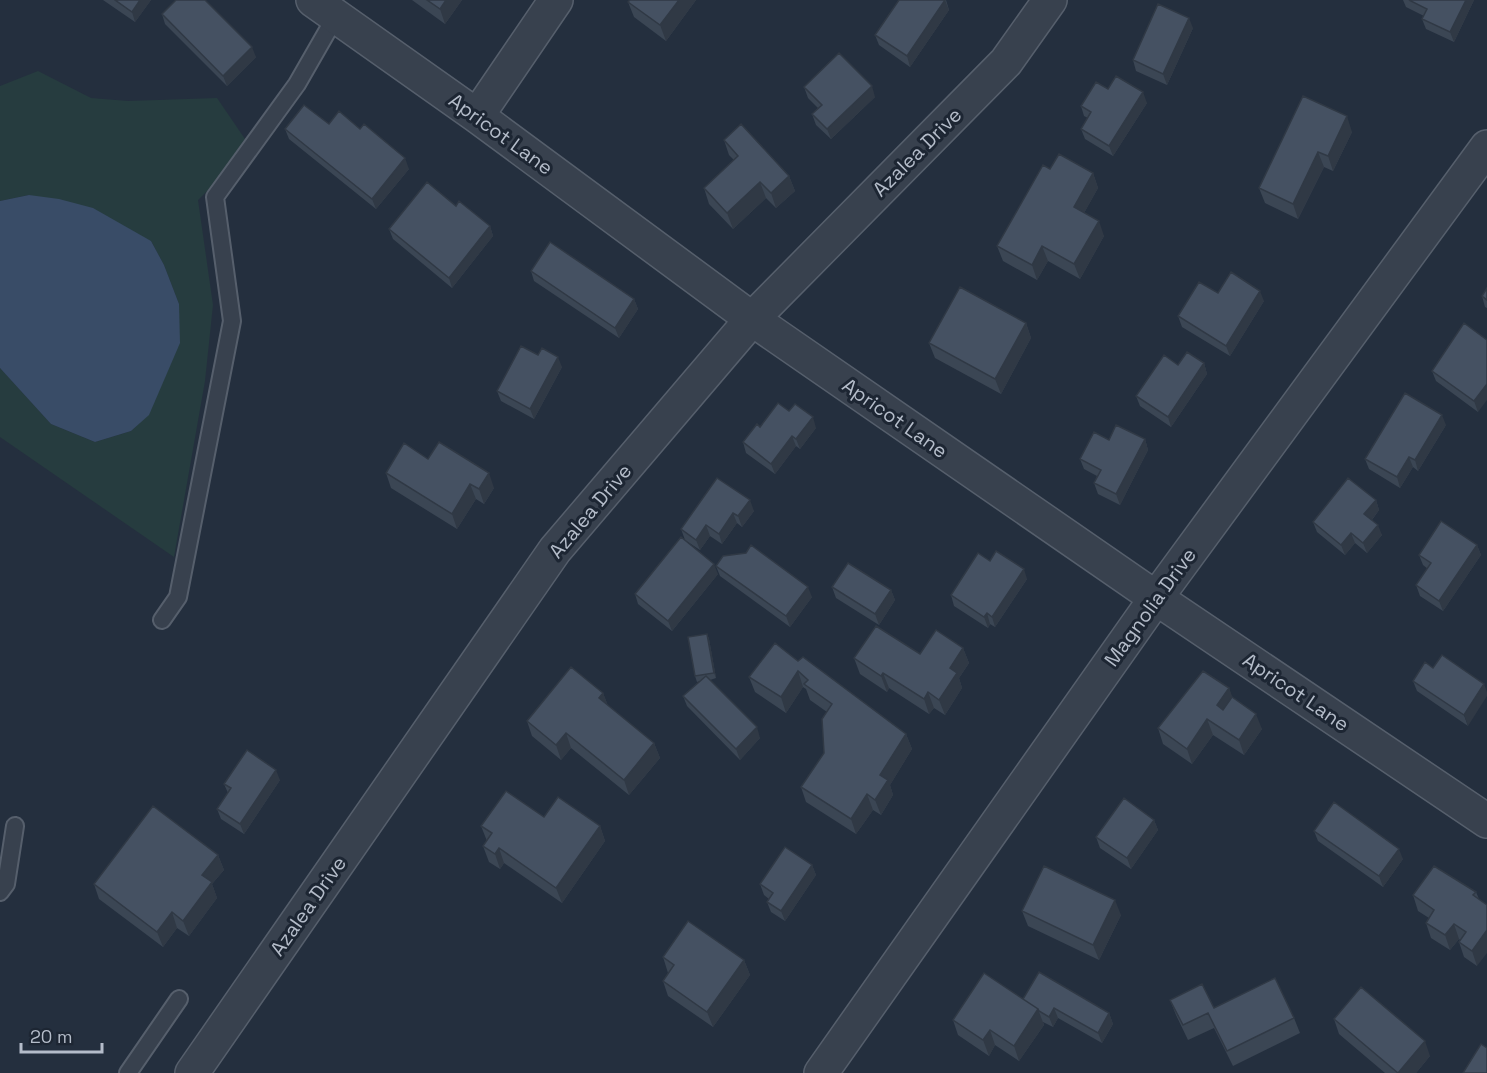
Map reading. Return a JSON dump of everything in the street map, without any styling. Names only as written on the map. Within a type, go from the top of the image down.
[{"type":"street","points":[[477,116],[556,0]]},
{"type":"street","name":"Azalea Drive","points":[[192,1073],[555,550],[752,319],[1006,62],[1050,0]]},
{"type":"street","name":"Apricot Lane","points":[[325,8],[477,116],[752,319],[1156,598],[1487,821]]},
{"type":"street","name":"Magnolia Drive","points":[[821,1073],[1156,598],[1487,147]]},
{"type":"lane","points":[[162,620],[178,597],[232,321],[215,197],[297,84],[325,8]]},
{"type":"lane","points":[[0,892],[6,884],[15,826]]},
{"type":"lane","points":[[128,1073],[179,999]]},
{"type":"green space","points":[[38,71],[91,98],[128,101],[217,98],[245,139],[212,186],[198,200],[213,305],[205,381],[174,557],[0,437],[0,368],[51,424],[95,442],[131,431],[149,414],[179,304],[164,265],[151,241],[29,195],[0,201],[0,86]]},
{"type":"water","points":[[29,195],[59,199],[93,208],[151,241],[164,265],[179,304],[180,343],[149,415],[131,431],[95,442],[51,424],[0,368],[0,201]]},
{"type":"building","points":[[115,0],[140,0],[132,12]]},
{"type":"building","points":[[176,0],[205,0],[252,47],[223,76],[162,14]]},
{"type":"building","points":[[427,0],[446,0],[440,9]]},
{"type":"building","points":[[630,0],[679,0],[660,25],[628,2]]},
{"type":"building","points":[[899,0],[945,0],[907,56],[875,35]]},
{"type":"building","points":[[1409,0],[1466,0],[1450,32],[1422,19],[1427,9]]},
{"type":"building","points":[[1158,4],[1189,18],[1163,74],[1133,60]]},
{"type":"building","points":[[839,53],[872,86],[827,129],[812,114],[822,105],[804,87]]},
{"type":"building","points":[[1116,76],[1143,92],[1109,146],[1081,129],[1091,112],[1081,106],[1096,82],[1108,89]]},
{"type":"building","points":[[1303,96],[1347,116],[1328,156],[1318,152],[1293,204],[1259,188]]},
{"type":"building","points":[[304,105],[329,124],[339,111],[360,129],[364,124],[405,158],[372,199],[285,129]]},
{"type":"building","points":[[741,124],[789,176],[771,193],[760,182],[727,213],[704,188],[738,156],[724,140]]},
{"type":"building","points":[[1059,154],[1093,173],[1074,207],[1099,221],[1074,264],[1042,246],[1032,265],[997,246],[1043,165],[1050,169]]},
{"type":"building","points":[[427,182],[456,206],[459,201],[490,226],[449,278],[389,229]]},
{"type":"building","points":[[550,242],[634,299],[615,328],[531,271]]},
{"type":"building","points":[[1231,272],[1260,291],[1226,346],[1178,316],[1199,282],[1218,293]]},
{"type":"building","points":[[960,287],[1026,323],[995,379],[929,343]]},
{"type":"building","points":[[1487,288],[1487,300],[1482,296]]},
{"type":"building","points":[[1464,323],[1487,340],[1487,384],[1474,401],[1432,371]]},
{"type":"building","points":[[521,346],[538,355],[542,348],[558,357],[530,409],[497,391]]},
{"type":"building","points":[[1187,352],[1204,363],[1168,417],[1136,396],[1164,355],[1178,365]]},
{"type":"building","points":[[1405,393],[1442,415],[1415,460],[1409,457],[1397,477],[1365,459]]},
{"type":"building","points":[[778,403],[789,411],[795,404],[813,417],[796,439],[792,436],[771,464],[743,442],[757,424],[760,427]]},
{"type":"building","points":[[1116,425],[1145,439],[1116,494],[1094,483],[1101,470],[1080,459],[1094,432],[1109,440]]},
{"type":"building","points":[[439,442],[489,473],[479,489],[470,484],[452,514],[386,473],[404,443],[428,459]]},
{"type":"building","points":[[717,478],[750,500],[738,516],[733,513],[719,534],[706,525],[696,540],[681,529]]},
{"type":"building","points":[[1348,478],[1376,500],[1364,514],[1378,525],[1363,543],[1351,533],[1341,545],[1313,522]]},
{"type":"building","points":[[1441,521],[1477,545],[1439,601],[1416,585],[1431,563],[1419,555]]},
{"type":"building","points":[[681,537],[714,564],[668,621],[635,594]]},
{"type":"building","points":[[751,545],[808,587],[786,616],[716,566],[723,556],[746,553]]},
{"type":"building","points":[[996,551],[1024,569],[992,617],[987,613],[984,617],[951,595],[978,553],[990,561]]},
{"type":"building","points":[[848,563],[891,590],[875,614],[832,587]]},
{"type":"building","points":[[876,626],[920,654],[936,630],[963,648],[950,668],[957,673],[939,700],[928,692],[924,699],[883,673],[881,676],[854,658]]},
{"type":"building","points":[[707,634],[714,673],[695,676],[688,637]]},
{"type":"building","points":[[775,643],[798,661],[803,657],[906,734],[880,775],[888,780],[875,800],[867,794],[851,819],[801,787],[824,753],[822,719],[832,704],[804,684],[808,680],[798,671],[781,697],[749,677]]},
{"type":"building","points":[[1442,655],[1484,684],[1464,715],[1413,681],[1425,662],[1433,668]]},
{"type":"building","points":[[571,667],[603,693],[599,698],[654,743],[624,780],[566,733],[556,745],[527,721]]},
{"type":"building","points":[[1203,671],[1229,688],[1217,705],[1223,710],[1232,697],[1256,714],[1239,740],[1207,719],[1187,749],[1158,728]]},
{"type":"building","points":[[706,676],[757,727],[736,749],[683,696]]},
{"type":"building","points":[[247,750],[276,770],[240,824],[217,809],[231,788],[224,784]]},
{"type":"building","points":[[506,791],[544,817],[558,797],[600,826],[556,888],[499,848],[495,854],[483,846],[492,833],[481,826]]},
{"type":"building","points":[[1124,798],[1154,820],[1127,858],[1096,837]]},
{"type":"building","points":[[1334,802],[1399,849],[1379,876],[1314,831]]},
{"type":"building","points":[[153,806],[218,855],[202,875],[212,882],[183,921],[172,912],[157,932],[94,884]]},
{"type":"building","points":[[785,847],[812,865],[781,911],[767,902],[773,893],[760,884]]},
{"type":"building","points":[[1044,866],[1115,900],[1093,945],[1022,911]]},
{"type":"building","points":[[1434,866],[1476,892],[1473,895],[1487,905],[1487,930],[1472,951],[1459,942],[1466,932],[1454,924],[1445,935],[1426,923],[1434,910],[1413,895]]},
{"type":"building","points":[[688,921],[744,960],[707,1012],[663,981],[674,965],[663,957]]},
{"type":"building","points":[[1039,972],[1109,1013],[1098,1033],[1054,1008],[1049,1017],[1023,999]]},
{"type":"building","points":[[984,973],[1038,1009],[1014,1046],[990,1030],[983,1040],[953,1020]]},
{"type":"building","points":[[1275,978],[1294,1018],[1227,1051],[1208,1013],[1183,1025],[1170,1000],[1202,984],[1214,1008]]},
{"type":"building","points":[[1361,987],[1425,1041],[1398,1073],[1334,1019]]},
{"type":"building","points":[[1481,1044],[1487,1048],[1487,1073],[1463,1073]]}]
